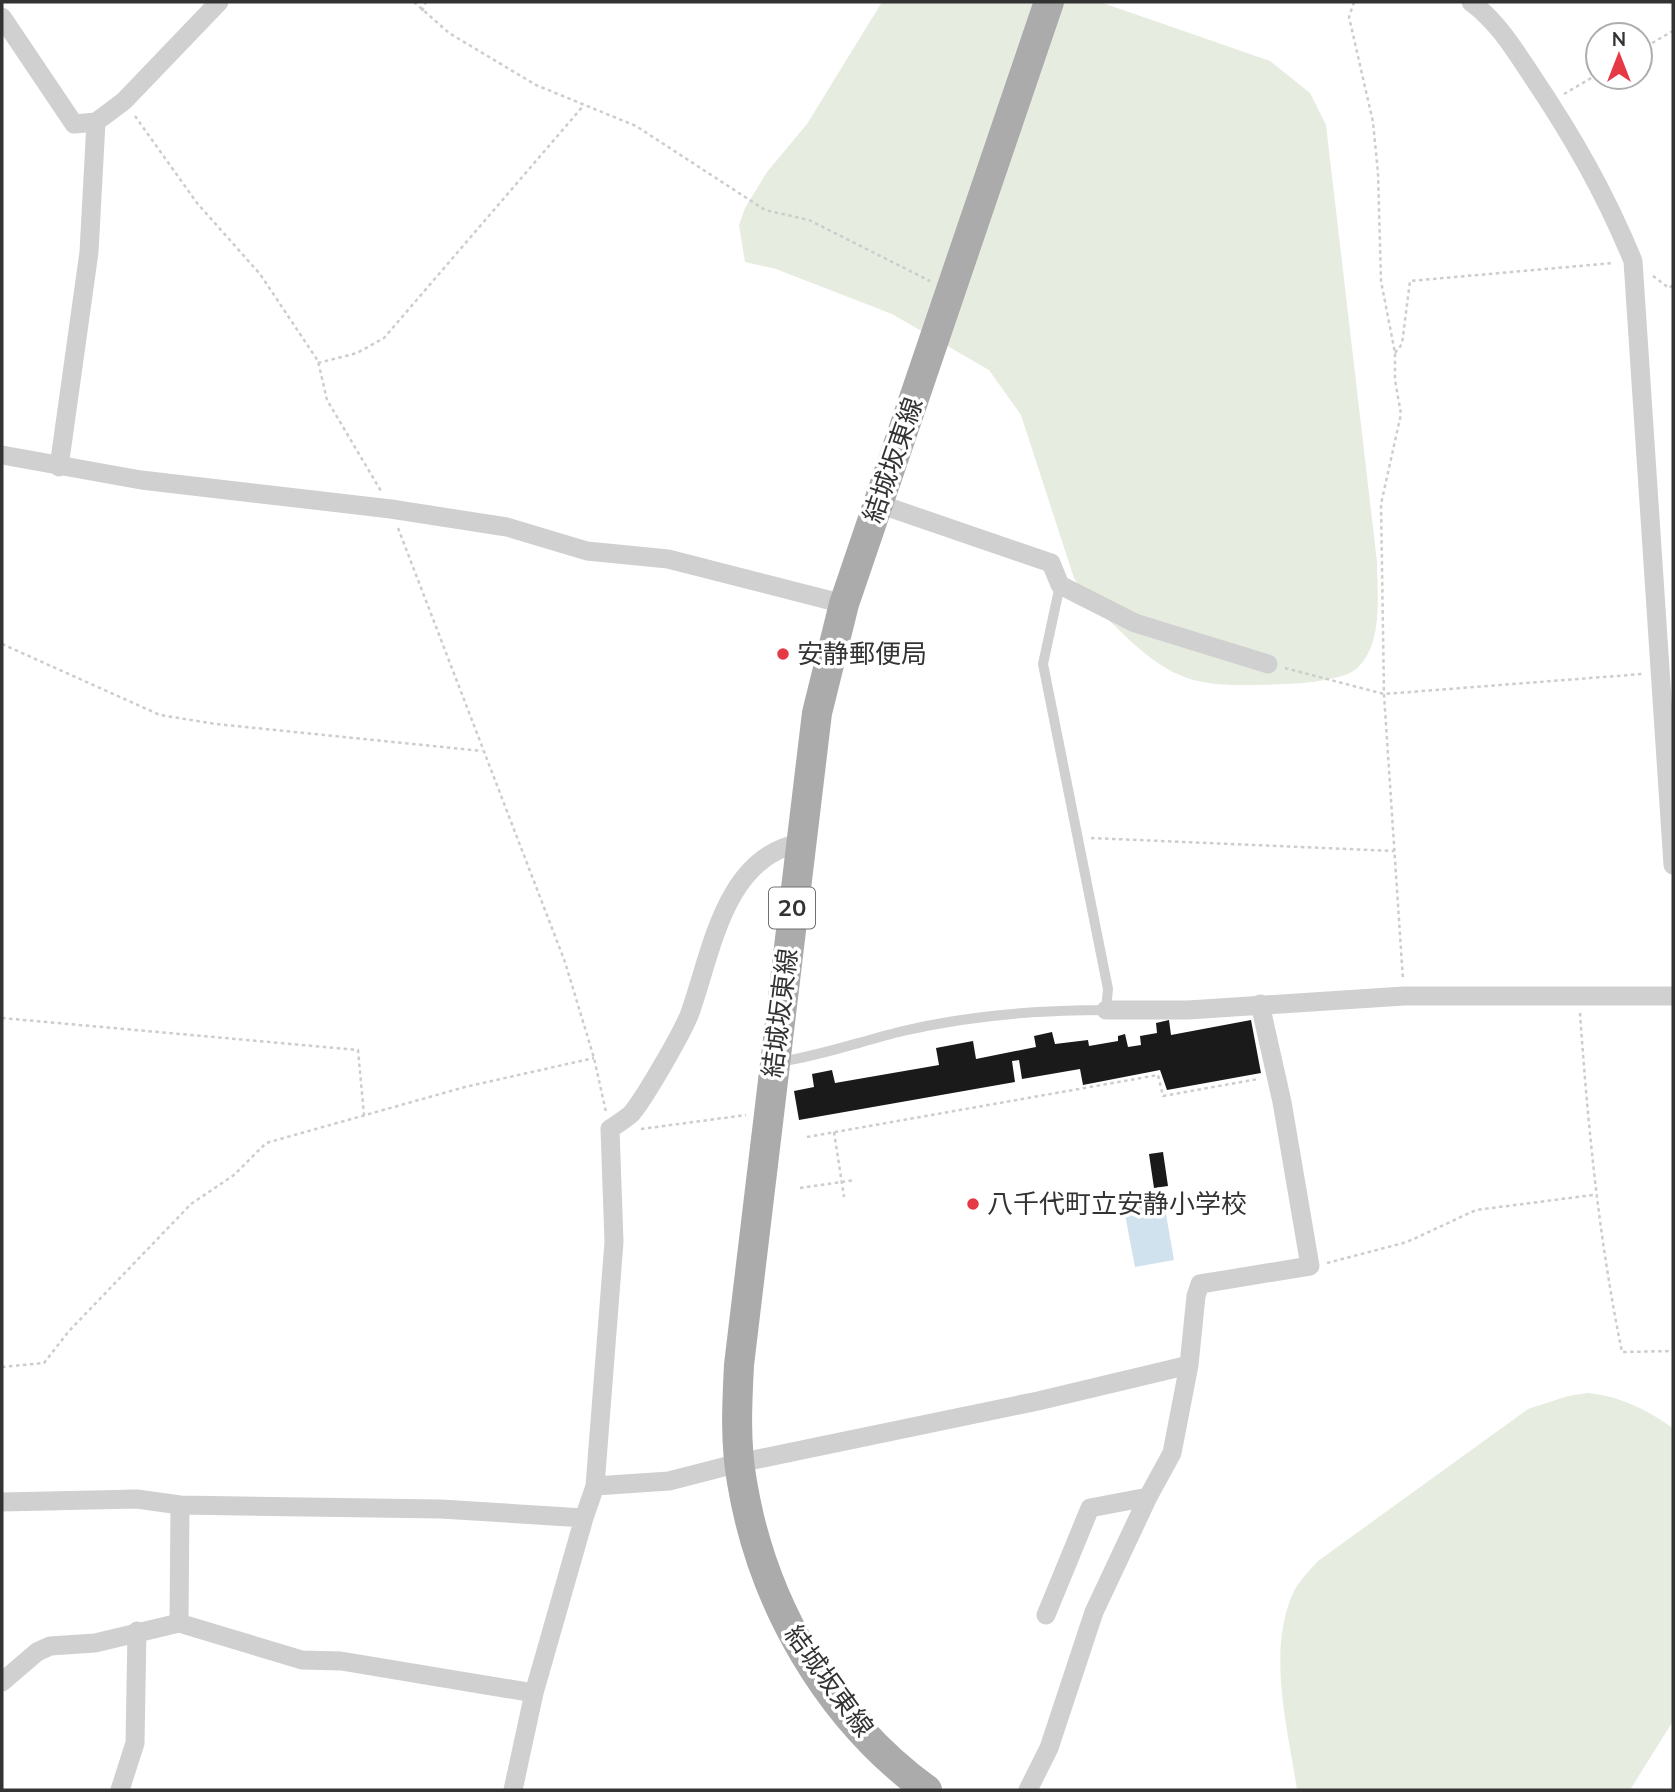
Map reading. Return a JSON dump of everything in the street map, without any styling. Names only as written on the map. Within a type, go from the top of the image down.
[{"type":"main road","name":"結城坂東線","points":[[927,1790],[872,1741],[840,1704],[793,1637],[766,1573],[750,1518],[739,1463],[739,1365],[817,713],[844,604],[1049,2]]},
{"type":"street","points":[[2,17],[74,124],[96,122],[124,101],[219,2]]},
{"type":"street","points":[[1471,2],[1503,32],[1550,102],[1605,194],[1633,261],[1673,865]]},
{"type":"street","points":[[59,467],[89,252],[96,122]]},
{"type":"street","points":[[2,455],[141,480],[391,509],[507,527],[587,551],[668,559],[844,604]]},
{"type":"street","points":[[879,504],[1051,563],[1060,585],[1135,623],[1268,664]]},
{"type":"street","points":[[513,1790],[534,1693],[595,1486],[614,1242],[610,1131],[631,1113],[686,1021],[707,954],[746,874],[761,858],[781,847],[800,843]]},
{"type":"street","points":[[1106,1010],[1188,1010],[1404,996],[1673,996]]},
{"type":"street","points":[[1028,1790],[1049,1748],[1094,1612],[1148,1497],[1172,1454],[1189,1366],[1196,1296],[1200,1284],[1310,1266],[1282,1102],[1260,1004]]},
{"type":"street","points":[[595,1486],[669,1481],[739,1463],[1038,1401],[1189,1366]]},
{"type":"street","points":[[1046,1615],[1090,1508],[1148,1497]]},
{"type":"street","points":[[2,1502],[137,1499],[180,1505],[440,1509],[584,1518]]},
{"type":"street","points":[[179,1623],[180,1505]]},
{"type":"street","points":[[2,1682],[37,1651],[50,1646],[95,1643],[179,1623],[302,1660],[341,1661],[534,1693]]},
{"type":"street","points":[[120,1790],[135,1744],[137,1631]]},
{"type":"lane","points":[[774,1063],[813,1057],[902,1031],[999,1013],[1106,1010],[1108,989],[1044,664],[1060,585]]},
{"type":"path","points":[[414,2],[449,33],[536,85],[636,126],[765,210],[808,220],[950,291]]},
{"type":"path","points":[[422,11],[426,2]]},
{"type":"path","points":[[1354,2],[1349,17],[1373,122],[1378,173],[1381,281],[1395,353],[1395,380],[1401,422],[1381,496],[1384,694],[1404,996]]},
{"type":"path","points":[[1654,42],[1673,32]]},
{"type":"path","points":[[1550,102],[1584,82]]},
{"type":"path","points":[[124,101],[197,203],[260,275],[318,363],[327,400],[391,509],[565,962],[594,1058],[610,1131],[769,1111]]},
{"type":"path","points":[[318,363],[357,353],[384,338],[584,105]]},
{"type":"path","points":[[1395,353],[1402,344],[1410,281],[1633,261]]},
{"type":"path","points":[[2,644],[28,653],[160,715],[216,724],[482,751]]},
{"type":"path","points":[[1268,664],[1384,694],[1659,673]]},
{"type":"path","points":[[1077,837],[1394,851]]},
{"type":"path","points":[[1579,996],[1595,1195],[1606,1273],[1622,1352],[1673,1351]]},
{"type":"path","points":[[2,1018],[358,1050],[364,1115]]},
{"type":"path","points":[[2,1367],[44,1363],[69,1331],[191,1204],[234,1175],[266,1143],[465,1087],[594,1058]]},
{"type":"path","points":[[807,1137],[1158,1075],[1163,1096],[1258,1079]]},
{"type":"path","points":[[834,1132],[844,1197]]},
{"type":"path","points":[[800,1188],[855,1181]]},
{"type":"path","points":[[1310,1266],[1408,1242],[1476,1210],[1595,1195]]},
{"type":"shaded area","points":[[882,2],[1100,2],[1270,61],[1310,93],[1326,125],[1377,562],[1378,604],[1375,633],[1365,659],[1356,669],[1342,676],[1314,682],[1236,685],[1196,681],[1160,664],[1100,612],[1074,578],[1021,415],[989,370],[892,314],[776,269],[745,262],[739,225],[745,208],[767,172],[807,124]]},
{"type":"shaded area","points":[[1588,1393],[1633,1405],[1673,1428],[1673,1721],[1630,1790],[1297,1790],[1280,1664],[1286,1614],[1299,1583],[1318,1561],[1528,1409],[1568,1396]]},
{"type":"water","points":[[1163,1197],[1174,1260],[1135,1267],[1123,1204]]},
{"type":"building","points":[[1169,1020],[1171,1035],[1251,1020],[1261,1073],[1167,1090],[1160,1070],[1083,1085],[1080,1069],[1022,1079],[1019,1060],[1012,1061],[1015,1082],[799,1120],[794,1091],[814,1087],[812,1074],[832,1070],[835,1083],[939,1065],[936,1048],[973,1041],[976,1059],[1036,1047],[1034,1036],[1052,1032],[1055,1044],[1088,1040],[1089,1046],[1118,1041],[1118,1036],[1125,1034],[1128,1047],[1141,1045],[1140,1036],[1157,1033],[1156,1023]]},
{"type":"building","points":[[1163,1152],[1168,1186],[1154,1188],[1149,1154]]},
{"type":"place","name":"安静郵便局","points":[[783,654]]},
{"type":"place","name":"八千代町立安静小学校","points":[[973,1204]]}]
